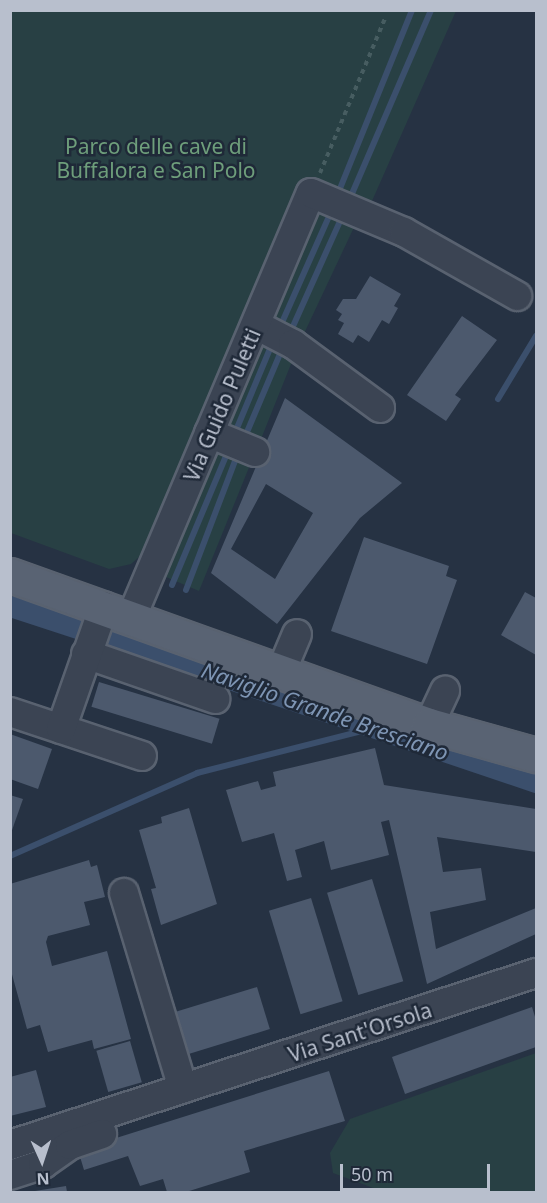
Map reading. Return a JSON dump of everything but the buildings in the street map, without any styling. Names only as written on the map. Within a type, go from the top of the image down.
[{"type":"main road","points":[[10,575],[118,611],[429,725],[537,755]]},
{"type":"street","points":[[311,193],[404,232],[517,296]]},
{"type":"street","name":"Via Guido Puletti","points":[[61,729],[86,654],[118,611],[209,433],[311,193]]},
{"type":"street","points":[[256,325],[293,344],[380,408]]},
{"type":"street","points":[[209,433],[255,452]]},
{"type":"street","points":[[280,672],[297,634]]},
{"type":"street","points":[[86,654],[215,699]]},
{"type":"street","points":[[429,725],[445,691]]},
{"type":"street","points":[[10,712],[142,756]]},
{"type":"street","points":[[124,893],[183,1088]]},
{"type":"street","name":"Via Sant'Orsola","points":[[10,1145],[351,1036],[537,973]]},
{"type":"street","points":[[10,1192],[21,1187],[43,1164],[70,1145],[333,1060],[351,1036]]},
{"type":"street","points":[[10,1175],[43,1164]]},
{"type":"path","points":[[311,193],[385,18]]},
{"type":"green space","name":"Parco delle cave di Buffalora e San Polo","points":[[10,11],[456,11],[372,201],[368,199],[365,204],[314,177],[285,225],[147,550],[131,564],[109,569],[11,533]]},
{"type":"green space","points":[[321,212],[356,223],[301,340],[271,318],[316,215]]},
{"type":"green space","points":[[261,342],[295,354],[261,439],[232,426],[228,421]]},
{"type":"green space","points":[[221,454],[250,465],[199,591],[159,574],[215,456]]},
{"type":"green space","points":[[536,1053],[536,1192],[384,1192],[333,1173],[330,1153],[350,1119]]},
{"type":"waterway","points":[[339,191],[412,10]]},
{"type":"waterway","points":[[351,196],[431,10]]},
{"type":"waterway","points":[[280,327],[330,214]]},
{"type":"waterway","points":[[290,333],[341,219]]},
{"type":"waterway","points":[[498,399],[536,336]]},
{"type":"waterway","points":[[237,428],[272,344]]},
{"type":"waterway","points":[[247,432],[282,349]]},
{"type":"waterway","points":[[172,585],[226,456]]},
{"type":"waterway","points":[[186,590],[235,461]]},
{"type":"waterway","name":"Naviglio Grande Bresciano","points":[[10,606],[80,629]]},
{"type":"waterway","name":"Naviglio Grande Bresciano","points":[[114,640],[536,782]]},
{"type":"waterway","points":[[10,856],[197,773],[373,728]]}]
